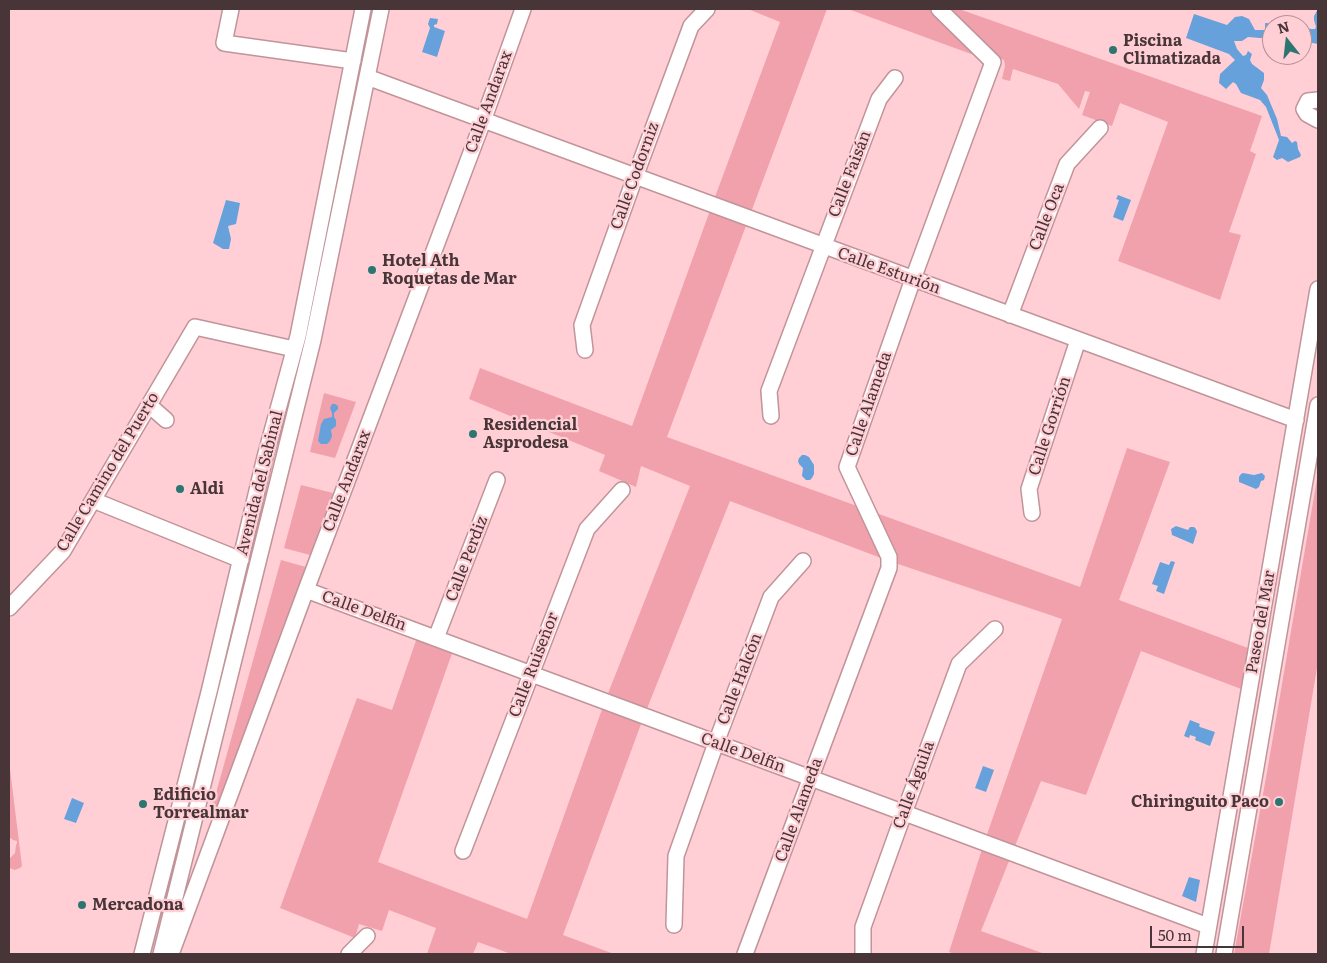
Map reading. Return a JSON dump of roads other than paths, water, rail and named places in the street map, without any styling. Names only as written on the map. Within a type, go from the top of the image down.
[{"type":"street","points":[[231,9],[224,43],[353,61]]},
{"type":"street","name":"Avenida del Sabinal","points":[[142,954],[209,692],[265,457],[298,336],[363,9]]},
{"type":"street","name":"Avenida del Sabinal","points":[[161,954],[312,340],[381,9]]},
{"type":"street","name":"Calle Codorniz","points":[[585,350],[582,325],[691,26],[707,9]]},
{"type":"street","name":"Calle Alameda","points":[[746,954],[889,568],[887,551],[847,467],[913,279],[993,62],[939,9]]},
{"type":"street","name":"Calle Andarax","points":[[171,954],[483,121],[520,10]]},
{"type":"street","name":"Calle Esturión","points":[[366,77],[1296,420]]},
{"type":"street","name":"Calle Faisán","points":[[771,416],[768,391],[879,99],[895,78]]},
{"type":"street","points":[[1318,100],[1308,101],[1304,109],[1307,114],[1318,120]]},
{"type":"street","name":"Calle Oca","points":[[1010,315],[1067,164],[1100,128]]},
{"type":"street","name":"Paseo del Mar","points":[[1204,954],[1318,289]]},
{"type":"street","name":"Calle Camino del Puerto","points":[[9,608],[63,551],[195,327],[294,349]]},
{"type":"street","name":"Calle Gorrión","points":[[1032,513],[1029,489],[1078,340]]},
{"type":"street","points":[[149,404],[166,420]]},
{"type":"street","name":"Paseo del Mar","points":[[1224,954],[1318,405]]},
{"type":"street","name":"Calle Perdiz","points":[[436,638],[496,480]]},
{"type":"street","name":"Calle Ruiseñor","points":[[463,851],[586,529],[622,490]]},
{"type":"street","points":[[93,500],[241,560]]},
{"type":"street","name":"Calle Halcón","points":[[674,925],[676,856],[716,743],[771,597],[804,561]]},
{"type":"street","name":"Calle Delfín","points":[[306,590],[1208,926]]},
{"type":"street","name":"Calle Águila","points":[[863,954],[863,927],[960,664],[995,629]]},
{"type":"street","points":[[349,954],[367,936]]},
{"type":"water","points":[[1318,9],[1318,44],[1312,43],[1312,29],[1316,27],[1314,16]]},
{"type":"water","points":[[1194,14],[1227,25],[1235,17],[1242,16],[1249,19],[1255,30],[1262,30],[1262,38],[1248,37],[1242,41],[1234,41],[1237,49],[1243,56],[1248,51],[1252,54],[1250,60],[1252,64],[1264,73],[1261,88],[1267,95],[1277,119],[1281,136],[1287,137],[1292,143],[1297,142],[1300,157],[1288,162],[1282,158],[1277,160],[1273,157],[1279,140],[1266,107],[1260,100],[1241,93],[1233,82],[1226,89],[1219,83],[1220,74],[1235,60],[1229,54],[1186,38]]},
{"type":"water","points":[[430,18],[438,19],[434,27],[445,31],[437,57],[422,52],[430,28],[428,24]]},
{"type":"water","points":[[1118,195],[1131,200],[1123,221],[1113,217],[1119,200],[1116,199]]},
{"type":"water","points":[[226,200],[240,203],[236,224],[228,226],[231,239],[229,249],[223,249],[213,243]]},
{"type":"water","points":[[332,404],[338,406],[334,413],[336,426],[331,430],[332,436],[330,441],[327,444],[321,444],[318,441],[321,424],[324,419],[332,417],[330,408]]},
{"type":"water","points":[[802,455],[809,457],[814,465],[814,474],[810,480],[806,480],[802,476],[803,468],[798,461]]},
{"type":"water","points":[[1243,473],[1254,475],[1262,473],[1265,476],[1256,489],[1239,482],[1239,477]]},
{"type":"water","points":[[1176,526],[1188,530],[1190,527],[1196,529],[1197,532],[1193,544],[1172,535],[1171,529]]},
{"type":"water","points":[[1171,561],[1175,562],[1164,594],[1156,591],[1158,586],[1152,584],[1160,562],[1169,565]]},
{"type":"water","points":[[1190,720],[1200,724],[1200,727],[1215,732],[1210,746],[1195,740],[1196,737],[1190,735],[1189,738],[1184,736]]},
{"type":"water","points":[[983,766],[994,770],[986,792],[975,788]]},
{"type":"water","points":[[72,798],[84,803],[76,823],[64,819]]},
{"type":"water","points":[[1189,877],[1200,880],[1196,902],[1182,896]]},
{"type":"place","name":"Piscina Climatizada","points":[[1113,50]]},
{"type":"place","name":"Hotel Ath Roquetas de Mar","points":[[372,270]]},
{"type":"place","name":"Residencial Asprodesa","points":[[473,434]]},
{"type":"place","name":"Aldi","points":[[180,489]]},
{"type":"place","name":"Chiringuito Paco","points":[[1279,802]]},
{"type":"place","name":"Edificio Torrealmar","points":[[143,804]]},
{"type":"place","name":"Mercadona","points":[[82,905]]}]
